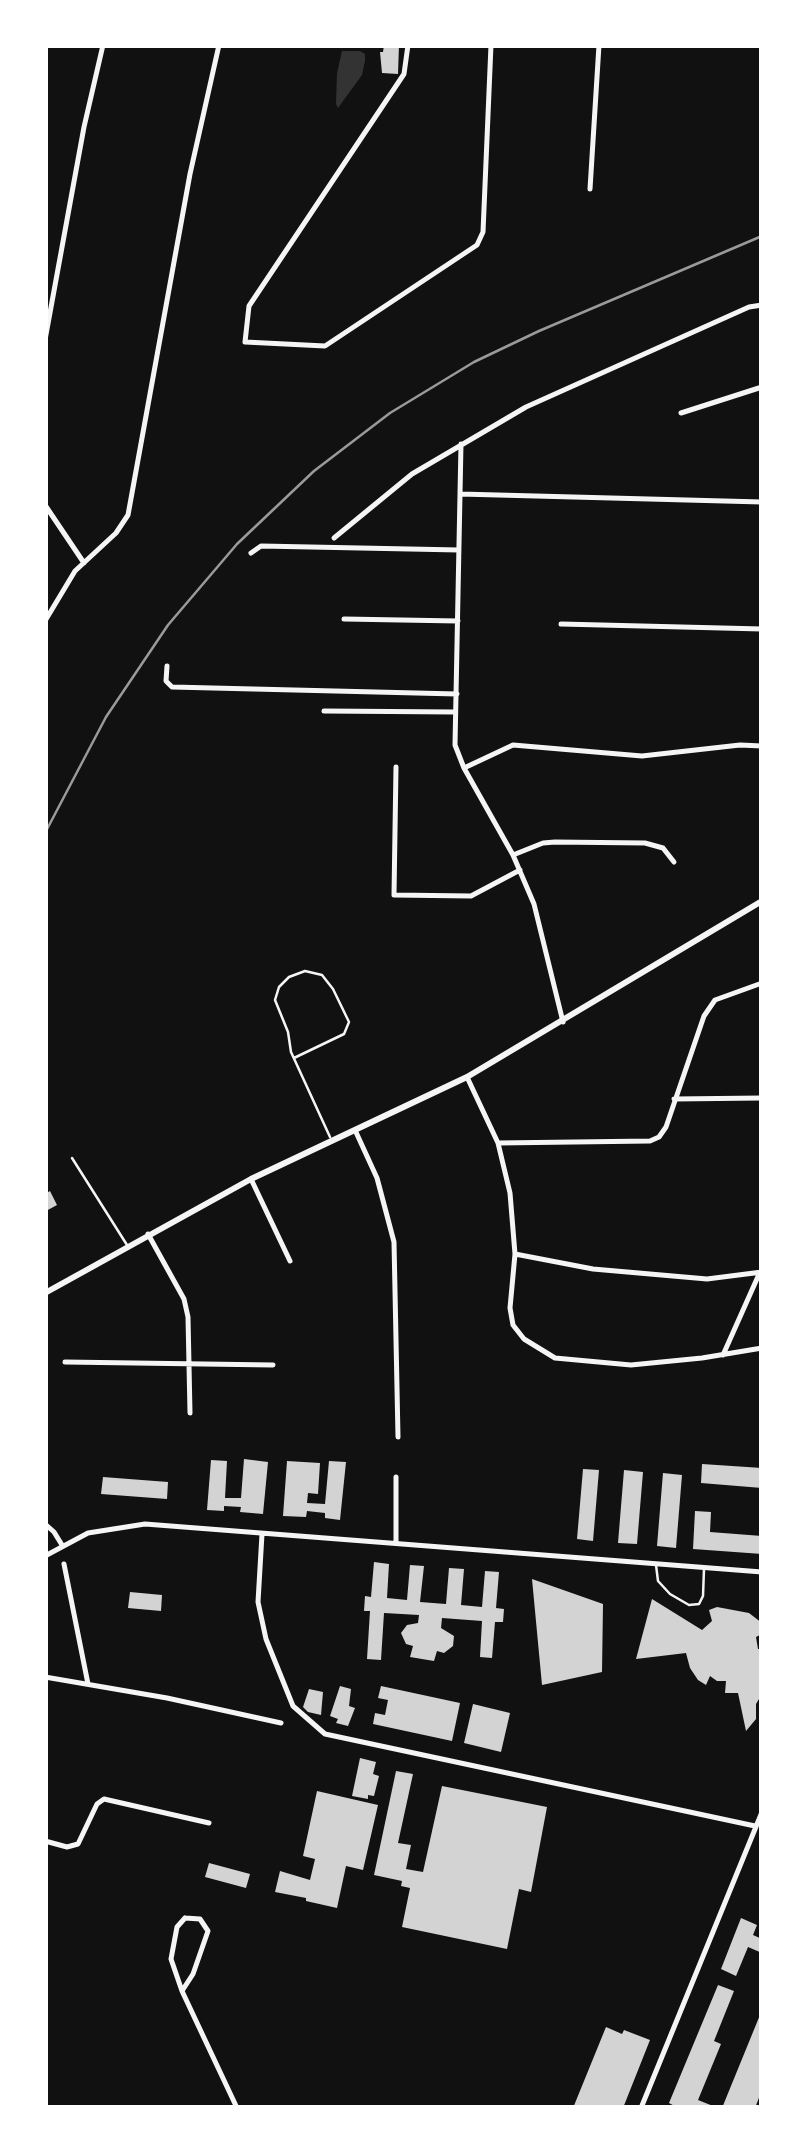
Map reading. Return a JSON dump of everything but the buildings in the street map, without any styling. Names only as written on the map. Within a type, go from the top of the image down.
[{"type":"street","points":[[45,340],[103,45]]},
{"type":"street","points":[[45,621],[60,593],[84,563],[116,534],[128,515],[189,181],[219,45]]},
{"type":"street","points":[[408,45],[404,74],[249,306],[245,342],[325,346],[477,244],[483,232],[491,45]]},
{"type":"street","points":[[590,188],[599,45]]},
{"type":"street","points":[[334,538],[412,474],[460,444],[562,389],[749,307],[762,306]]},
{"type":"street","points":[[681,412],[762,387]]},
{"type":"street","points":[[460,444],[455,745],[520,870],[543,933],[563,1022]]},
{"type":"street","points":[[460,494],[762,502]]},
{"type":"street","points":[[45,505],[84,563]]},
{"type":"street","points":[[251,554],[261,546],[459,550]]},
{"type":"street","points":[[344,619],[458,621]]},
{"type":"street","points":[[561,624],[762,629]]},
{"type":"street","points":[[168,666],[166,681],[172,687],[457,694]]},
{"type":"street","points":[[324,711],[456,712]]},
{"type":"street","points":[[464,768],[513,746],[642,756],[762,746]]},
{"type":"street","points":[[396,767],[394,895],[471,896],[520,870]]},
{"type":"street","points":[[513,856],[542,843],[645,844],[662,848],[674,862]]},
{"type":"street","points":[[45,1293],[251,1180],[467,1077],[762,901]]},
{"type":"street","points":[[498,1142],[659,1138],[704,1016],[712,1004],[762,983]]},
{"type":"street","points":[[467,1077],[498,1142],[514,1219],[510,1298],[513,1325],[524,1339],[555,1358],[631,1365],[762,1348]]},
{"type":"street","points":[[674,1099],[762,1098]]},
{"type":"street","points":[[355,1130],[377,1178],[394,1242],[398,1437]]},
{"type":"street","points":[[251,1180],[290,1261]]},
{"type":"street","points":[[148,1234],[184,1300],[190,1413]]},
{"type":"street","points":[[515,1254],[593,1268],[707,1279],[761,1272]]},
{"type":"street","points":[[723,1354],[761,1272]]},
{"type":"street","points":[[65,1362],[272,1364]]},
{"type":"street","points":[[396,1477],[396,1543]]},
{"type":"street","points":[[45,1524],[62,1545]]},
{"type":"street","points":[[45,1556],[88,1533],[133,1525],[762,1572]]},
{"type":"street","points":[[262,1532],[260,1618],[284,1689],[298,1713],[324,1734],[760,1824]]},
{"type":"street","points":[[64,1564],[88,1684]]},
{"type":"street","points":[[45,1677],[280,1723]]},
{"type":"street","points":[[45,1841],[66,1847],[78,1844],[97,1804],[104,1799],[209,1823]]},
{"type":"street","points":[[641,2108],[762,1812]]},
{"type":"street","points":[[182,1991],[193,1974],[208,1930],[200,1919],[185,1918],[177,1927],[171,1959],[182,1991],[236,2108]]},
{"type":"lane","points":[[294,1058],[344,1034],[349,1022],[334,989],[322,975],[302,972],[290,976],[279,987],[275,1000],[294,1058],[332,1142]]},
{"type":"lane","points":[[72,1158],[127,1246]]},
{"type":"lane","points":[[656,1564],[658,1581],[670,1594],[689,1604],[699,1604],[704,1596],[704,1567]]},
{"type":"shaded area","points":[[342,51],[360,51],[365,54],[365,61],[362,75],[338,108],[337,73]]},
{"type":"tram line","points":[[45,833],[106,717],[168,625],[237,544],[314,471],[390,413],[474,362],[762,236]]}]
